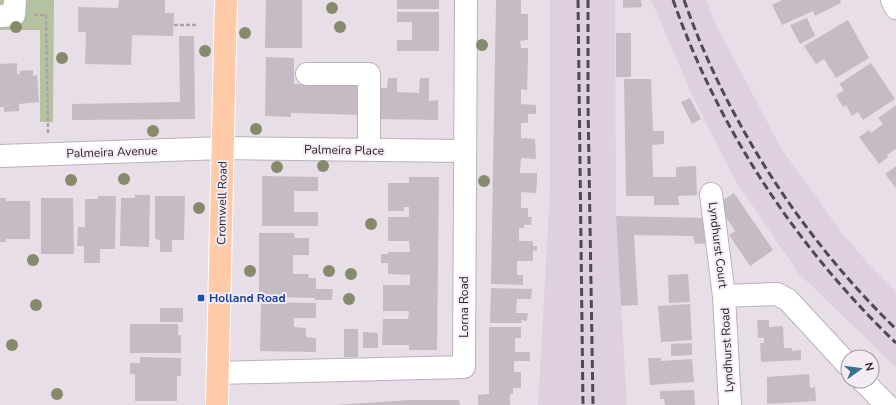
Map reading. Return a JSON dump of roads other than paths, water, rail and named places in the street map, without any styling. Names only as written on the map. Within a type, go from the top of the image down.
[{"type":"main road","name":"Cromwell Road","points":[[217,405],[226,0]]},
{"type":"street","name":"Lorna Road","points":[[218,373],[464,367],[466,0]]},
{"type":"street","points":[[892,0],[896,8]]},
{"type":"street","points":[[307,74],[369,74],[369,150]]},
{"type":"street","name":"Palmeira Place","points":[[223,148],[465,151]]},
{"type":"street","name":"Palmeira Avenue","points":[[0,156],[223,148]]},
{"type":"street","name":"Lyndhurst Court","points":[[711,194],[724,296]]},
{"type":"street","points":[[724,296],[777,294],[788,300],[840,356]]},
{"type":"street","name":"Lyndhurst Road","points":[[724,296],[730,405]]},
{"type":"street","points":[[871,389],[888,405]]},
{"type":"railway","points":[[578,0],[583,405]]},
{"type":"railway","points":[[588,0],[588,104],[593,405]]},
{"type":"railway","points":[[673,0],[713,95],[738,141],[765,185],[794,227],[826,268],[896,343]]},
{"type":"railway","points":[[684,0],[722,90],[745,134],[771,176],[799,218],[830,257],[862,294],[896,329]]},
{"type":"place","name":"Holland Road","points":[[201,298]]}]
